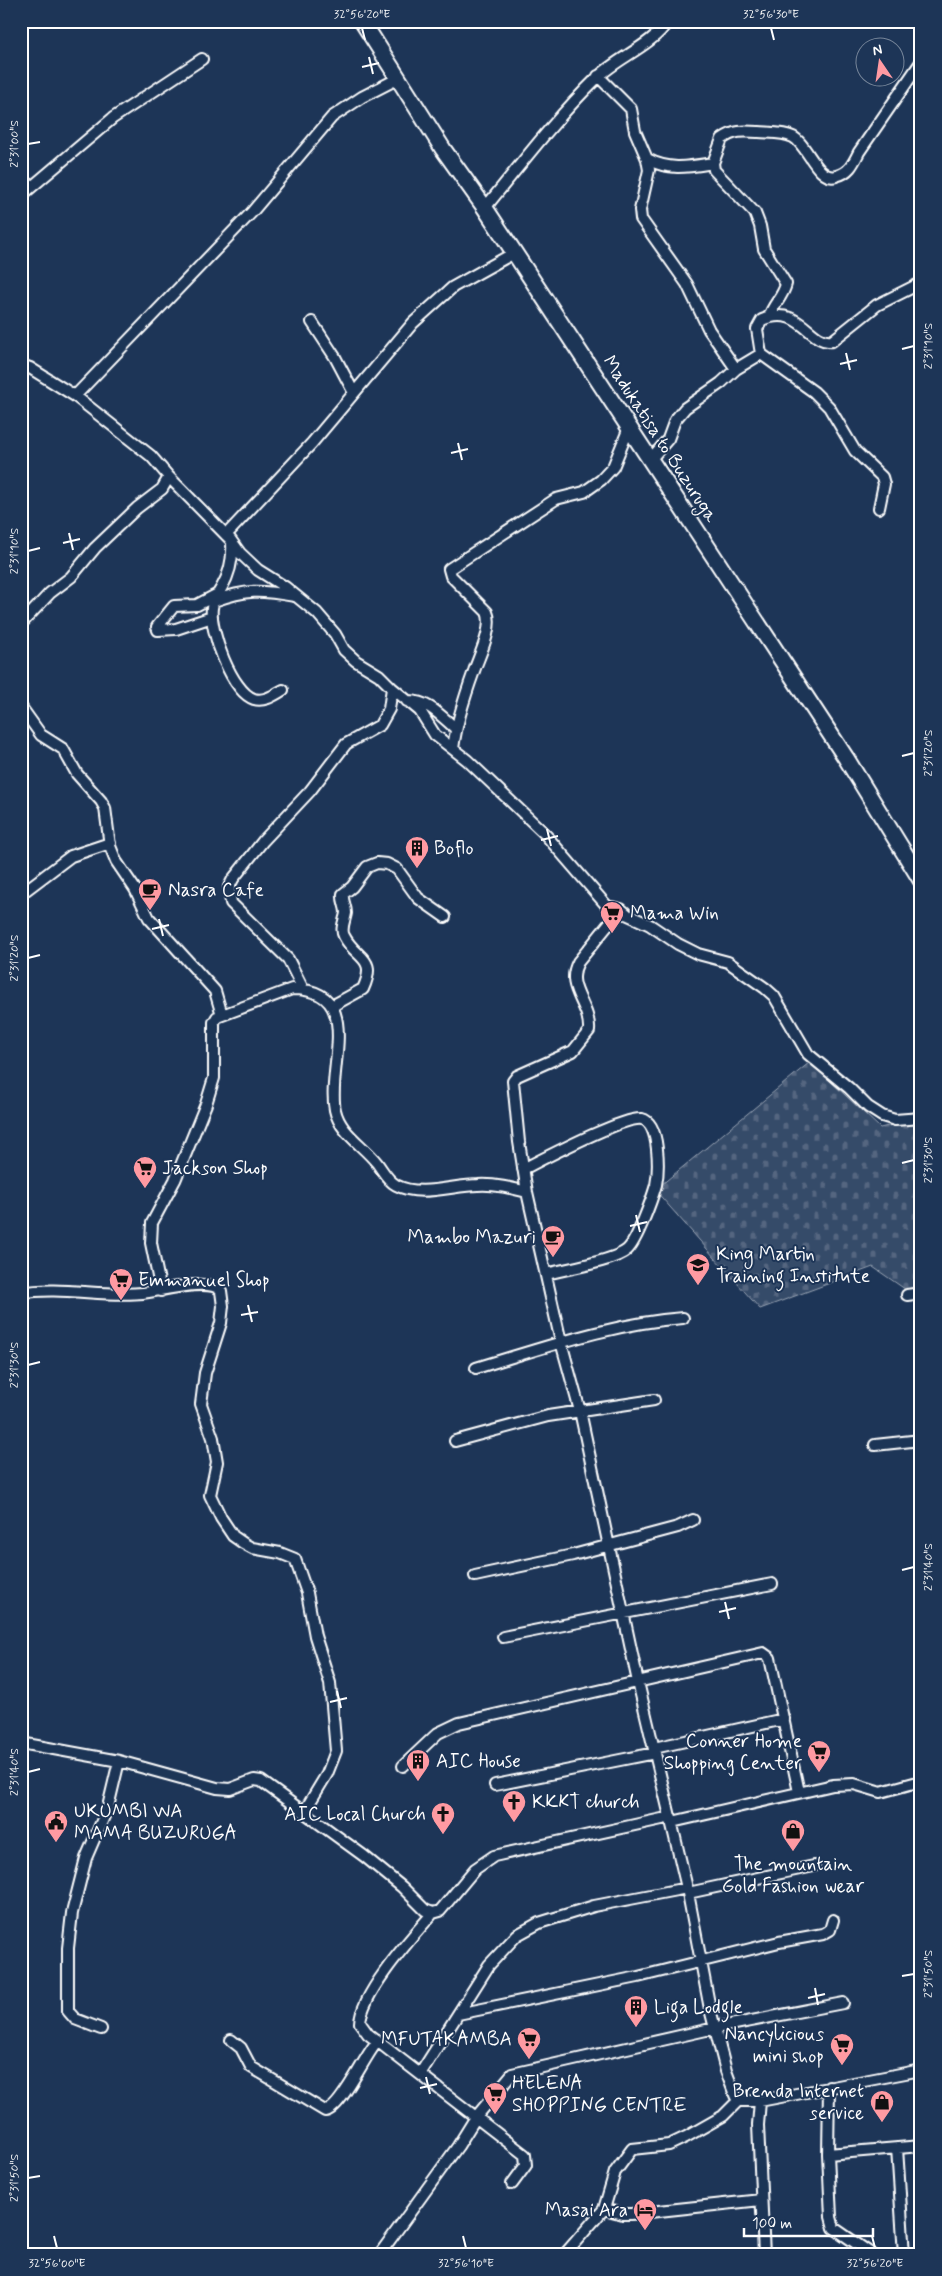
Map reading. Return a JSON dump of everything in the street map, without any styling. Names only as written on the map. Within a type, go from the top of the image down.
[{"type":"main road","name":"Madukatisa to Buzuruga","points":[[362,21],[443,149],[485,208],[846,758],[921,880]]},
{"type":"street","points":[[485,208],[572,103],[598,76],[647,41],[668,21]]},
{"type":"street","points":[[21,196],[113,118],[202,59]]},
{"type":"street","points":[[769,317],[772,307],[783,294],[786,287],[785,281],[764,249],[760,226],[755,213],[747,203],[725,184],[714,170],[713,163],[722,139],[736,131],[794,137],[827,176],[833,178],[843,174],[851,167],[859,152],[921,62]]},
{"type":"street","points":[[598,76],[631,109],[635,131],[647,160],[649,170],[640,210],[641,218],[687,284],[709,330],[736,369]]},
{"type":"street","points":[[75,396],[252,212],[332,117],[362,97],[399,78]]},
{"type":"street","points":[[647,160],[670,168],[713,163]]},
{"type":"street","points":[[229,538],[429,306],[453,287],[514,253]]},
{"type":"street","points":[[879,508],[884,484],[882,477],[850,445],[829,407],[814,392],[761,354],[757,330],[762,320],[769,317],[787,317],[797,320],[823,340],[832,341],[877,305],[921,283]]},
{"type":"street","points":[[312,322],[335,357],[354,393]]},
{"type":"street","points":[[650,460],[668,439],[675,420],[685,408],[721,383],[736,369],[761,354]]},
{"type":"street","points":[[21,365],[30,368],[75,396],[108,424],[144,449],[229,538],[240,553],[258,570],[317,613],[328,624],[344,650],[356,661],[379,675],[420,711],[435,735],[453,749],[544,834],[607,906],[621,909],[628,916],[650,924],[678,944],[698,954],[728,962],[774,996],[808,1054],[849,1088],[868,1107],[888,1119],[921,1118]]},
{"type":"street","points":[[453,749],[456,729],[483,647],[489,620],[487,612],[451,576],[449,569],[556,499],[584,492],[601,480],[613,466],[629,428]]},
{"type":"street","points":[[21,624],[50,593],[71,577],[94,548],[137,508],[162,489],[169,477]]},
{"type":"street","points":[[229,538],[233,553],[228,574],[215,598],[212,617],[218,640],[232,678],[241,689],[254,699],[261,700],[270,698],[282,690]]},
{"type":"street","points":[[212,617],[176,629],[158,630],[158,627],[174,606],[197,605],[215,598],[254,590],[296,596]]},
{"type":"street","points":[[303,989],[288,959],[231,903],[228,894],[229,887],[233,879],[263,841],[310,791],[346,744],[380,725],[389,709],[392,688]]},
{"type":"street","points":[[407,701],[422,702],[429,706],[456,729]]},
{"type":"street","points":[[21,707],[41,736],[63,749],[77,774],[101,801],[105,808],[110,843],[116,862],[136,889],[150,918],[210,985],[218,997],[222,1015]]},
{"type":"street","points":[[21,892],[32,886],[71,856],[110,843]]},
{"type":"street","points":[[332,1006],[363,989],[368,976],[368,965],[365,959],[347,940],[342,930],[346,911],[343,894],[352,887],[367,867],[377,863],[397,868],[413,893],[445,916]]},
{"type":"street","points":[[621,909],[573,970],[572,980],[587,1016],[589,1031],[573,1051],[517,1076],[513,1081],[527,1192],[580,1411],[638,1682],[688,1891],[715,2028],[726,2071],[738,2101]]},
{"type":"street","points":[[161,1290],[158,1267],[150,1244],[152,1223],[178,1171],[206,1104],[214,1078],[213,1029],[217,1017],[262,1001],[282,991],[303,989],[318,993],[332,1006],[336,1022],[338,1048],[333,1095],[335,1112],[348,1134],[377,1163],[385,1176],[394,1184],[411,1190],[480,1185],[503,1186],[527,1192]]},
{"type":"street","points":[[523,1169],[574,1143],[628,1121],[640,1118],[647,1120],[652,1125],[655,1133],[656,1182],[647,1211],[631,1246],[625,1252],[608,1259],[547,1274]]},
{"type":"street","points":[[21,1293],[46,1291],[92,1294],[137,1293],[202,1284],[215,1286],[221,1291],[223,1306],[221,1323],[205,1373],[201,1404],[213,1438],[217,1462],[210,1495],[221,1518],[234,1536],[243,1543],[252,1548],[280,1553],[295,1559],[307,1593],[315,1636],[330,1683],[336,1750],[327,1774],[304,1812]]},
{"type":"street","points":[[907,1295],[921,1292]]},
{"type":"street","points":[[476,1368],[562,1342],[664,1319],[683,1318]]},
{"type":"street","points":[[454,1441],[548,1416],[654,1400]]},
{"type":"street","points":[[875,1445],[921,1440]]},
{"type":"street","points":[[475,1576],[609,1546],[678,1527],[693,1520]]},
{"type":"street","points":[[503,1637],[772,1584]]},
{"type":"street","points":[[403,1766],[438,1733],[459,1723],[763,1654],[770,1658],[799,1792]]},
{"type":"street","points":[[495,1785],[655,1751],[784,1719]]},
{"type":"street","points":[[21,1743],[119,1760],[217,1788],[230,1789],[254,1780],[261,1781],[364,1856],[402,1886],[425,1910],[433,1913]]},
{"type":"street","points":[[101,2029],[75,2018],[68,2011],[68,1948],[72,1913],[86,1858],[104,1820],[119,1760]]},
{"type":"street","points":[[512,2184],[526,2165],[525,2155],[377,2042],[363,2029],[360,2023],[362,2012],[390,1965],[433,1913],[440,1911],[482,1862],[494,1856],[799,1792],[846,1784],[881,1792],[921,1781]]},
{"type":"street","points":[[420,2074],[489,1965],[517,1935],[527,1928],[539,1922],[594,1906],[688,1891],[814,1866]]},
{"type":"street","points":[[458,2014],[702,1962],[779,1942],[823,1934],[830,1930],[833,1920]]},
{"type":"street","points":[[379,2255],[458,2146],[476,2117],[512,2074],[715,2028],[843,2002]]},
{"type":"street","points":[[231,2040],[241,2048],[251,2067],[325,2112],[332,2109],[346,2093],[359,2067],[377,2042]]},
{"type":"street","points":[[564,2255],[604,2209],[615,2172],[632,2149],[669,2144],[686,2137],[723,2116],[738,2101],[760,2101],[921,2070]]},
{"type":"street","points":[[828,2087],[828,2154],[833,2225],[838,2231],[873,2255]]},
{"type":"street","points":[[760,2101],[758,2125],[764,2255]]},
{"type":"street","points":[[828,2154],[921,2146]]},
{"type":"street","points":[[897,2148],[904,2255]]},
{"type":"street","points":[[604,2209],[631,2214],[761,2200]]},
{"type":"green space","points":[[810,1062],[880,1128],[921,1118],[921,1295],[915,1296],[873,1267],[760,1309],[655,1190]]},
{"type":"place","name":"Boflo","points":[[417,869]]},
{"type":"place","name":"Nasra Cafe","points":[[150,911]]},
{"type":"place","name":"Mama Win","points":[[612,934]]},
{"type":"place","name":"Jackson Shop","points":[[145,1189]]},
{"type":"place","name":"Mambo Mazuri","points":[[553,1258]]},
{"type":"place","name":"King Martin Training Institute","points":[[698,1286]]},
{"type":"place","name":"Emmanuel Shop","points":[[121,1301]]},
{"type":"place","name":"Conner Home Shopping Center","points":[[819,1773]]},
{"type":"place","name":"AIC House","points":[[418,1782]]},
{"type":"place","name":"KKKT church","points":[[514,1823]]},
{"type":"place","name":"AIC Local Church","points":[[443,1835]]},
{"type":"place","name":"UKUMBI WA MAMA BUZURUGA","points":[[56,1843]]},
{"type":"place","name":"The mountain Gold Fashion wear","points":[[793,1852]]},
{"type":"place","name":"Liga Lodgle","points":[[636,2028]]},
{"type":"place","name":"MFUTAKAMBA","points":[[529,2060]]},
{"type":"place","name":"Nancylicious mini shop","points":[[842,2066]]},
{"type":"place","name":"HELENA SHOPPING CENTRE","points":[[495,2115]]},
{"type":"place","name":"Brenda Internet service","points":[[882,2123]]},
{"type":"place","name":"Masai Ara","points":[[645,2231]]}]
